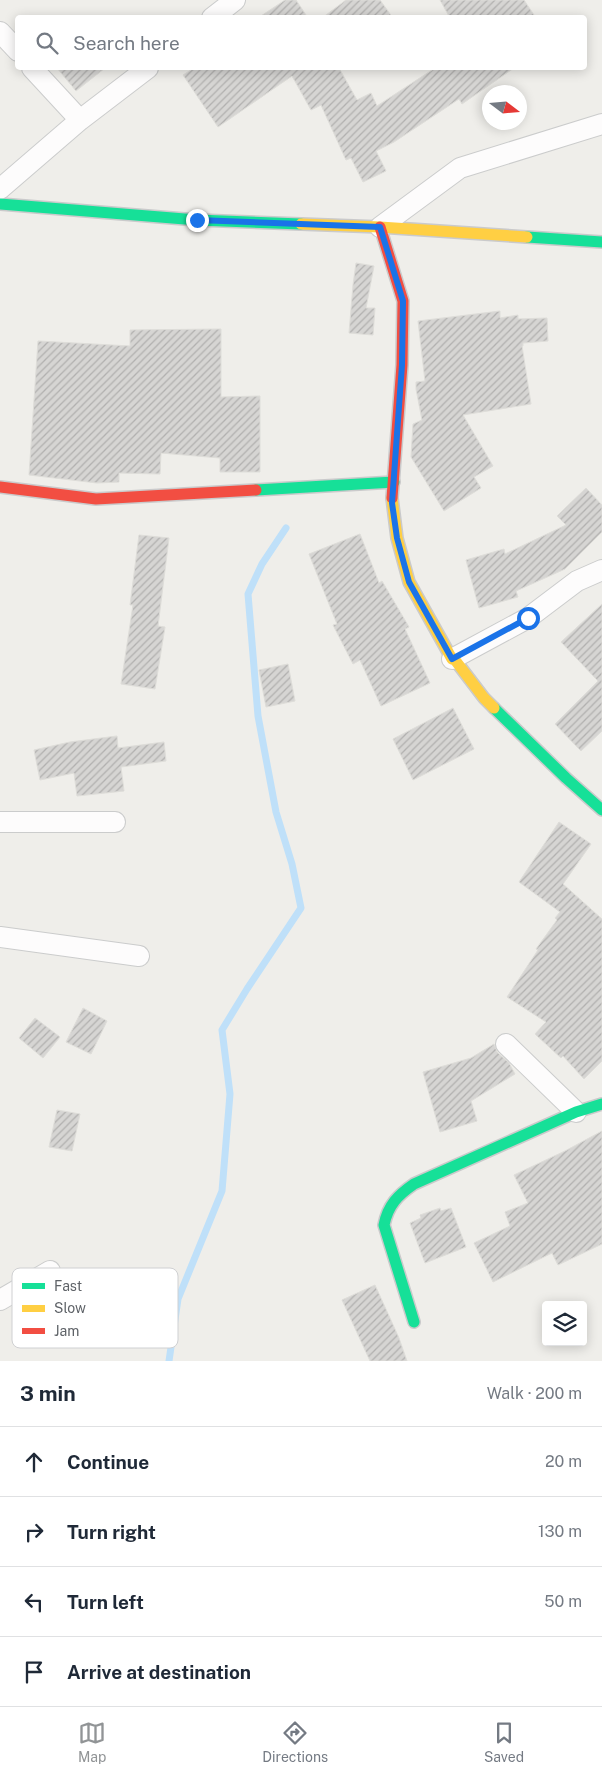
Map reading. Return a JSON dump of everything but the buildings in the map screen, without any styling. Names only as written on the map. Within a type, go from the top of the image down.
[{"type":"street","points":[[216,15],[235,0]]},
{"type":"street","points":[[0,32],[15,48]]},
{"type":"street","points":[[34,70],[80,120]]},
{"type":"street","points":[[0,189],[80,120],[145,70]]},
{"type":"street","points":[[380,227],[460,168],[602,124]]},
{"type":"street","points":[[0,204],[197,220],[380,227],[602,242]]},
{"type":"street","points":[[380,227],[403,301],[402,365],[392,503],[397,538],[409,582],[452,659],[455,660],[484,698],[566,778],[602,810]]},
{"type":"street","points":[[0,488],[96,499],[394,482]]},
{"type":"street","points":[[452,659],[528,618],[577,581],[602,570]]},
{"type":"street","points":[[0,822],[115,822]]},
{"type":"street","points":[[0,937],[139,956]]},
{"type":"street","points":[[506,1044],[594,1109]]},
{"type":"street","points":[[414,1322],[384,1225],[386,1211],[396,1196],[414,1184],[594,1109]]},
{"type":"street","points":[[0,1300],[12,1293]]},
{"type":"waterway","points":[[178,1299],[222,1191],[230,1094],[222,1030],[301,908],[292,864],[276,812],[258,716],[248,594],[262,564],[286,528]]},
{"type":"waterway","points":[[169,1361],[171,1348]]},
{"type":"traffic: fast","points":[[0,204],[197,220],[301,224]]},
{"type":"traffic: fast","points":[[527,237],[602,242]]},
{"type":"traffic: fast","points":[[256,490],[394,482]]},
{"type":"traffic: fast","points":[[494,708],[602,810]]},
{"type":"traffic: fast","points":[[414,1322],[384,1225],[394,1201],[414,1184],[576,1112],[602,1104]]},
{"type":"traffic: slow","points":[[301,224],[380,227],[527,237]]},
{"type":"traffic: slow","points":[[392,498],[397,538],[409,582],[452,659],[455,660],[494,708]]},
{"type":"traffic: jam","points":[[380,227],[403,301],[402,365],[392,498]]},
{"type":"traffic: jam","points":[[0,487],[96,499],[256,490]]},
{"type":"route","points":[[197,220],[380,227],[403,301],[402,365],[392,503],[397,538],[409,582],[452,659],[528,618]]}]
